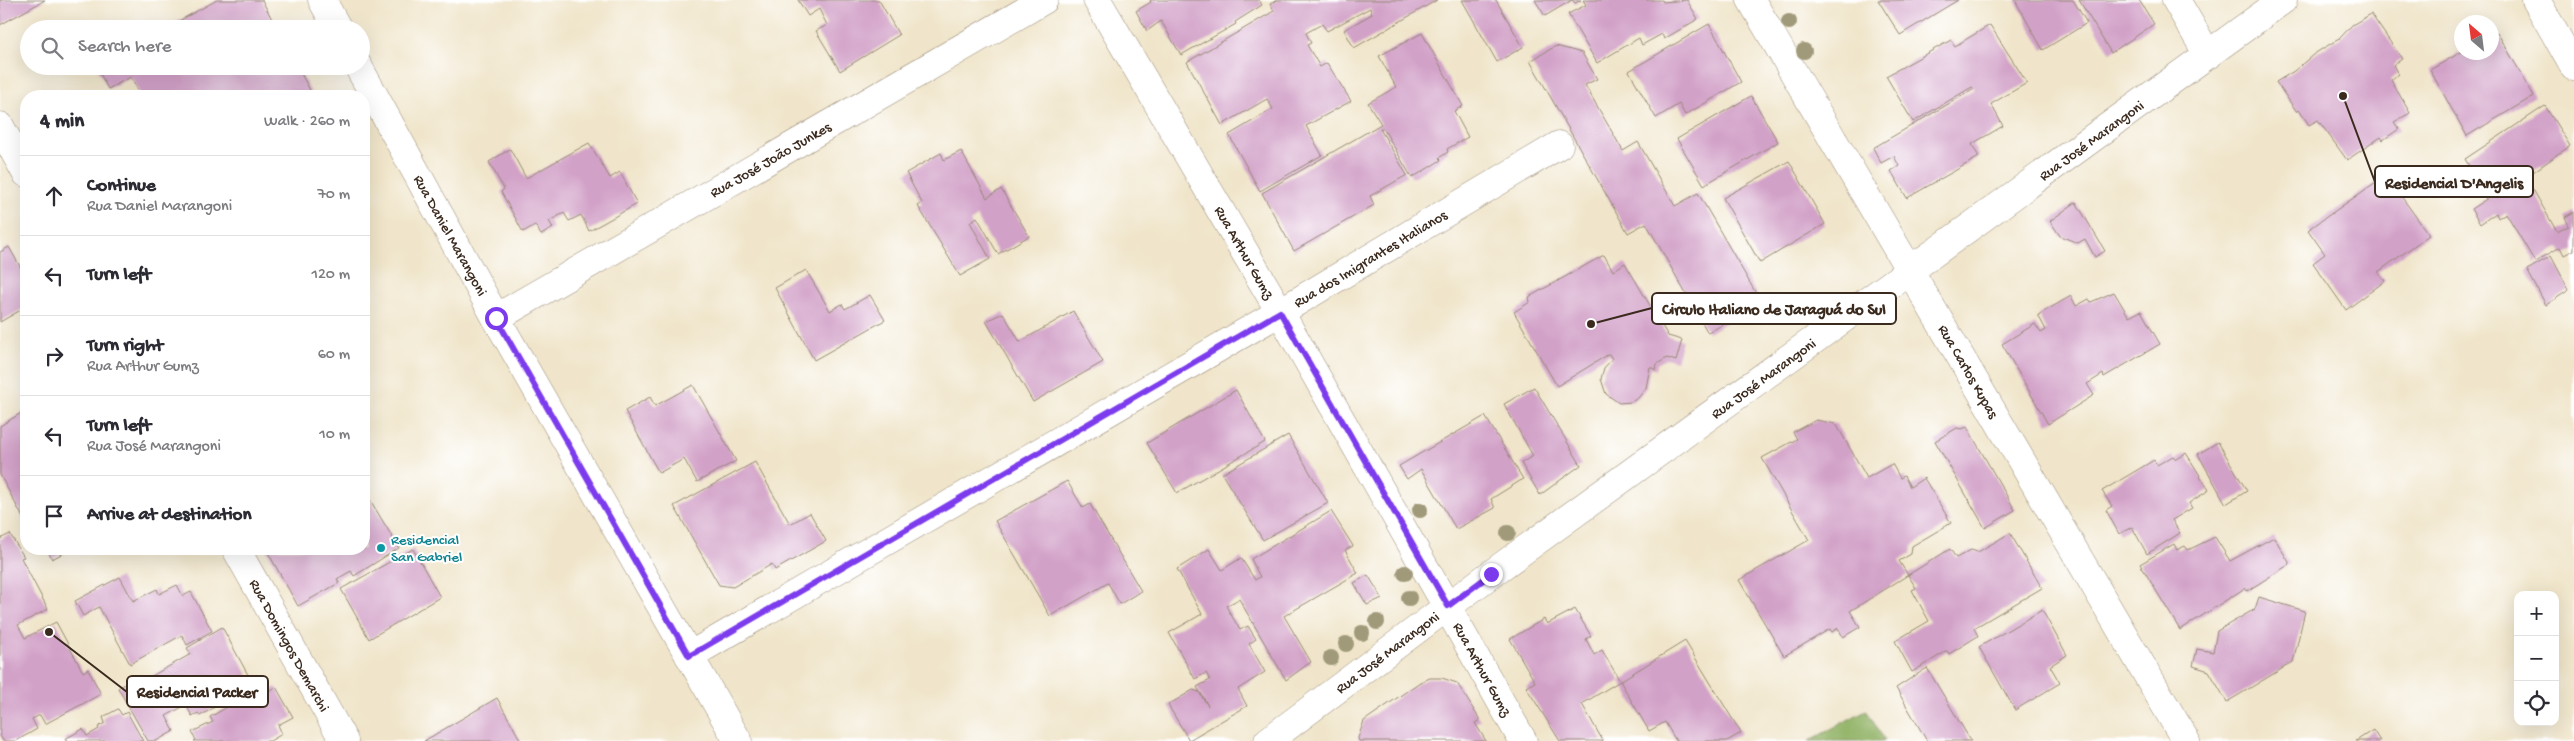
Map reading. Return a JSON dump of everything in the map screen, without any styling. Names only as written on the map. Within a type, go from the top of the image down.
[{"type":"street","points":[[322,0],[333,20]]},
{"type":"street","name":"Rua José João Junkes","points":[[496,318],[1044,0]]},
{"type":"street","name":"Rua Arthur Gumz","points":[[1097,0],[1280,312],[1448,606],[1522,741]]},
{"type":"street","name":"Rua Carlos Kupas","points":[[1751,0],[2186,741]]},
{"type":"street","points":[[2176,0],[2208,55]]},
{"type":"street","name":"Rua José Marangoni","points":[[1268,741],[1448,606],[2283,0]]},
{"type":"street","points":[[2536,0],[2574,67]]},
{"type":"street","name":"Rua Daniel Marangoni","points":[[363,75],[496,318],[738,741]]},
{"type":"street","points":[[0,126],[20,162]]},
{"type":"street","name":"Rua dos Imigrantes Italianos","points":[[689,656],[1280,312],[1559,145]]},
{"type":"street","name":"Rua Domingos Demarchi","points":[[239,555],[344,741]]},
{"type":"green space","points":[[1866,710],[1885,741],[1809,741]]},
{"type":"building","points":[[0,0],[45,0],[0,25]]},
{"type":"building","points":[[217,0],[262,0],[272,20],[180,20]]},
{"type":"building","points":[[798,0],[879,0],[899,35],[840,71],[816,31],[827,25],[819,9],[808,16]]},
{"type":"building","points":[[1150,0],[1259,0],[1262,5],[1235,22],[1236,24],[1181,55],[1161,21],[1147,31],[1136,11],[1151,2]]},
{"type":"building","points":[[1277,0],[1437,0],[1354,48],[1344,30],[1372,14],[1370,8],[1327,31],[1322,24],[1306,33],[1311,43],[1307,45],[1320,67],[1327,63],[1351,101],[1306,126],[1322,155],[1260,191],[1229,135],[1273,109],[1267,99],[1222,125],[1187,62],[1274,11],[1270,4]]},
{"type":"building","points":[[1462,0],[1496,0],[1523,47],[1497,62]]},
{"type":"building","points":[[1535,0],[1572,0],[1545,16]]},
{"type":"building","points":[[1583,0],[1662,0],[1663,2],[1687,0],[1698,19],[1664,39],[1662,34],[1642,45],[1639,38],[1597,63],[1568,14],[1586,5]]},
{"type":"building","points":[[1878,0],[1958,0],[1900,35]]},
{"type":"building","points":[[2015,0],[2073,0],[2087,23],[2043,50]]},
{"type":"building","points":[[2079,0],[2139,0],[2154,24],[2111,53]]},
{"type":"building","points":[[2371,14],[2402,59],[2393,65],[2398,74],[2391,80],[2410,113],[2394,122],[2399,129],[2383,140],[2381,137],[2347,160],[2318,120],[2309,125],[2299,110],[2297,112],[2276,82],[2294,71],[2314,54],[2340,38],[2352,25]]},
{"type":"building","points":[[1709,24],[1741,82],[1685,115],[1679,104],[1656,118],[1629,71]]},
{"type":"building","points":[[1990,25],[2027,83],[1991,104],[2003,126],[1972,144],[1979,157],[1907,198],[1891,171],[1899,166],[1894,156],[1881,163],[1873,148],[1974,89],[1972,87],[1913,122],[1886,76],[1951,40],[1955,46]]},
{"type":"building","points":[[1422,33],[1463,106],[1454,111],[1468,137],[1447,149],[1448,152],[1439,158],[1441,160],[1412,178],[1383,128],[1380,129],[1407,175],[1370,196],[1374,205],[1294,251],[1262,193],[1381,124],[1368,103],[1396,87],[1379,56]]},
{"type":"building","points":[[2499,35],[2534,96],[2467,136],[2430,70],[2454,56],[2454,60],[2499,60]]},
{"type":"building","points":[[1556,46],[1582,53],[1597,79],[1585,85],[1623,151],[1638,142],[1675,206],[1698,193],[1761,302],[1708,333],[1646,223],[1628,233],[1530,61]]},
{"type":"building","points":[[101,75],[302,75],[310,90],[138,90],[131,77],[108,89]]},
{"type":"building","points":[[1751,96],[1778,142],[1704,185],[1677,139]]},
{"type":"building","points":[[2545,106],[2570,146],[2526,177],[2557,232],[2569,226],[2565,217],[2574,212],[2574,250],[2564,255],[2560,247],[2535,262],[2506,213],[2498,218],[2496,213],[2480,224],[2471,209],[2488,198],[2465,159]]},
{"type":"building","points":[[589,143],[610,178],[620,172],[637,204],[589,231],[581,215],[569,221],[564,213],[549,221],[553,228],[541,235],[535,225],[523,232],[501,192],[504,189],[489,162],[510,149],[526,178]]},
{"type":"building","points":[[961,151],[987,198],[1001,189],[1029,236],[998,254],[977,217],[970,222],[990,259],[960,276],[918,206],[922,203],[906,173],[941,153],[944,160]]},
{"type":"building","points":[[1789,161],[1825,224],[1760,263],[1723,198]]},
{"type":"building","points":[[2386,175],[2429,235],[2378,272],[2385,281],[2346,310],[2313,263],[2325,254],[2308,230]]},
{"type":"building","points":[[2076,202],[2105,251],[2095,257],[2085,239],[2078,243],[2060,236],[2050,221]]},
{"type":"building","points":[[9,247],[20,266],[20,310],[0,322],[0,252]]},
{"type":"building","points":[[1604,255],[1613,271],[1625,263],[1668,336],[1682,340],[1676,361],[1667,358],[1657,364],[1656,370],[1650,367],[1646,388],[1638,398],[1631,402],[1619,403],[1606,394],[1601,379],[1604,368],[1612,359],[1609,354],[1557,386],[1514,312],[1530,302],[1529,297]]},
{"type":"building","points":[[2551,256],[2569,290],[2546,305],[2527,270]]},
{"type":"building","points":[[806,270],[830,311],[842,304],[845,309],[870,295],[885,320],[814,360],[775,288]]},
{"type":"building","points":[[2114,292],[2129,317],[2141,311],[2160,344],[2104,377],[2103,374],[2087,384],[2094,395],[2048,424],[2002,344],[2035,324],[2041,333],[2046,330],[2038,315],[2071,296],[2076,306],[2089,299],[2091,302]]},
{"type":"building","points":[[1073,311],[1103,362],[1033,402],[986,321],[1003,313],[1020,342]]},
{"type":"building","points":[[693,385],[736,461],[697,482],[684,459],[659,473],[625,411],[650,397],[655,406]]},
{"type":"building","points":[[1534,387],[1581,465],[1540,495],[1521,463],[1533,456],[1504,404]]},
{"type":"building","points":[[1236,390],[1265,442],[1177,493],[1147,443]]},
{"type":"building","points":[[20,414],[20,512],[0,475],[0,426]]},
{"type":"building","points":[[1485,416],[1523,479],[1491,499],[1495,508],[1456,529],[1421,469],[1407,479],[1399,466]]},
{"type":"building","points":[[1816,420],[1836,424],[1867,478],[1892,464],[1900,478],[1904,476],[1910,487],[1924,478],[1951,523],[1912,546],[1911,554],[1899,561],[1908,575],[1850,611],[1860,627],[1843,637],[1838,628],[1832,632],[1830,629],[1784,656],[1739,580],[1809,540],[1762,458],[1797,439],[1793,432]]},
{"type":"building","points":[[1967,427],[2015,510],[1985,528],[1935,441],[1957,428]]},
{"type":"building","points":[[1288,435],[1328,503],[1263,540],[1222,474]]},
{"type":"building","points":[[2218,442],[2247,491],[2226,504],[2198,454]]},
{"type":"building","points":[[2186,453],[2209,490],[2189,503],[2192,508],[2172,520],[2180,533],[2147,554],[2132,527],[2119,534],[2106,510],[2112,506],[2102,491],[2154,460],[2157,465],[2173,456],[2176,459]]},
{"type":"building","points":[[755,462],[790,524],[810,513],[826,541],[775,570],[772,564],[733,587],[719,585],[674,506]]},
{"type":"building","points":[[1067,481],[1083,508],[1090,504],[1141,591],[1120,604],[1108,583],[1050,616],[995,521]]},
{"type":"building","name":"Residencial San Gabriel","points":[[370,500],[399,548],[354,576],[351,571],[337,579],[339,583],[298,606],[269,555],[370,555]]},
{"type":"building","points":[[1331,511],[1353,546],[1345,550],[1358,573],[1284,616],[1311,662],[1286,680],[1239,599],[1226,606],[1240,630],[1248,626],[1256,639],[1249,644],[1265,672],[1238,689],[1247,706],[1189,740],[1168,705],[1193,690],[1199,692],[1208,706],[1197,687],[1210,680],[1206,673],[1195,679],[1169,633],[1202,614],[1177,569],[1209,549],[1222,570],[1241,558],[1255,580],[1260,577],[1251,559]]},
{"type":"building","points":[[2010,533],[2042,588],[1974,628],[1978,636],[1949,654],[1947,651],[1912,672],[1895,641],[1929,621],[1912,590],[1916,588],[1908,575],[1950,549],[1956,558],[1971,550],[1978,552]]},
{"type":"building","points":[[10,534],[20,550],[20,555],[24,557],[21,558],[48,609],[18,625],[25,638],[56,622],[83,672],[88,669],[101,694],[45,724],[40,715],[32,719],[37,729],[16,741],[3,741],[0,735],[0,539]]},
{"type":"building","points":[[2215,537],[2230,561],[2274,537],[2290,564],[2247,591],[2245,588],[2180,630],[2140,564],[2174,544],[2177,550],[2185,546],[2188,550]]},
{"type":"building","points":[[413,549],[440,597],[369,639],[341,589]]},
{"type":"building","points":[[50,555],[60,555],[52,559]]},
{"type":"building","points":[[1368,575],[1382,598],[1367,605],[1354,583]]},
{"type":"building","points":[[120,577],[133,601],[157,589],[159,594],[177,585],[183,596],[191,592],[212,631],[187,645],[182,635],[130,664],[99,607],[83,616],[75,601]]},
{"type":"building","points":[[2259,597],[2305,611],[2293,662],[2227,702],[2209,671],[2193,666],[2197,649],[2213,652],[2217,631],[2255,609]]},
{"type":"building","points":[[1575,609],[1591,636],[1586,639],[1594,655],[1602,650],[1620,681],[1582,704],[1603,741],[1560,741],[1526,687],[1535,682],[1510,639],[1544,619],[1547,624]]},
{"type":"building","points":[[2042,610],[2067,655],[2050,666],[2060,683],[2015,710],[1979,647]]},
{"type":"building","points":[[222,627],[253,684],[200,716],[198,713],[192,716],[186,705],[166,716],[174,731],[156,741],[148,741],[118,688],[139,676],[141,682],[191,654],[187,648]]},
{"type":"building","points":[[1685,641],[1741,733],[1727,741],[1676,741],[1665,722],[1649,731],[1620,681]]},
{"type":"building","points":[[1927,668],[1971,741],[1927,741],[1896,688]]},
{"type":"building","points":[[1430,678],[1442,678],[1457,683],[1480,720],[1475,723],[1486,741],[1359,741],[1358,738],[1364,721],[1420,682]]},
{"type":"building","points":[[276,687],[293,717],[278,725],[282,734],[270,741],[194,741],[196,740],[192,732],[213,722],[210,717],[257,690],[260,696]]},
{"type":"building","points":[[497,698],[521,741],[424,741]]},
{"type":"building","points":[[118,709],[122,715],[127,712],[143,741],[66,741],[65,739],[83,729],[87,736],[99,729],[98,727],[105,723],[103,717]]},
{"type":"building","points":[[2373,730],[2380,741],[2356,741]]},
{"type":"place","name":"Residencial D'Angelis","points":[[2343,96]]},
{"type":"place","name":"Circulo Italiano de Jaraguá do Sul","points":[[1591,324]]},
{"type":"place","name":"Residencial San Gabriel","points":[[381,548]]},
{"type":"place","name":"Residencial Packer","points":[[49,632]]},
{"type":"route","points":[[496,318],[689,656],[1280,312],[1448,606],[1491,574]]}]
